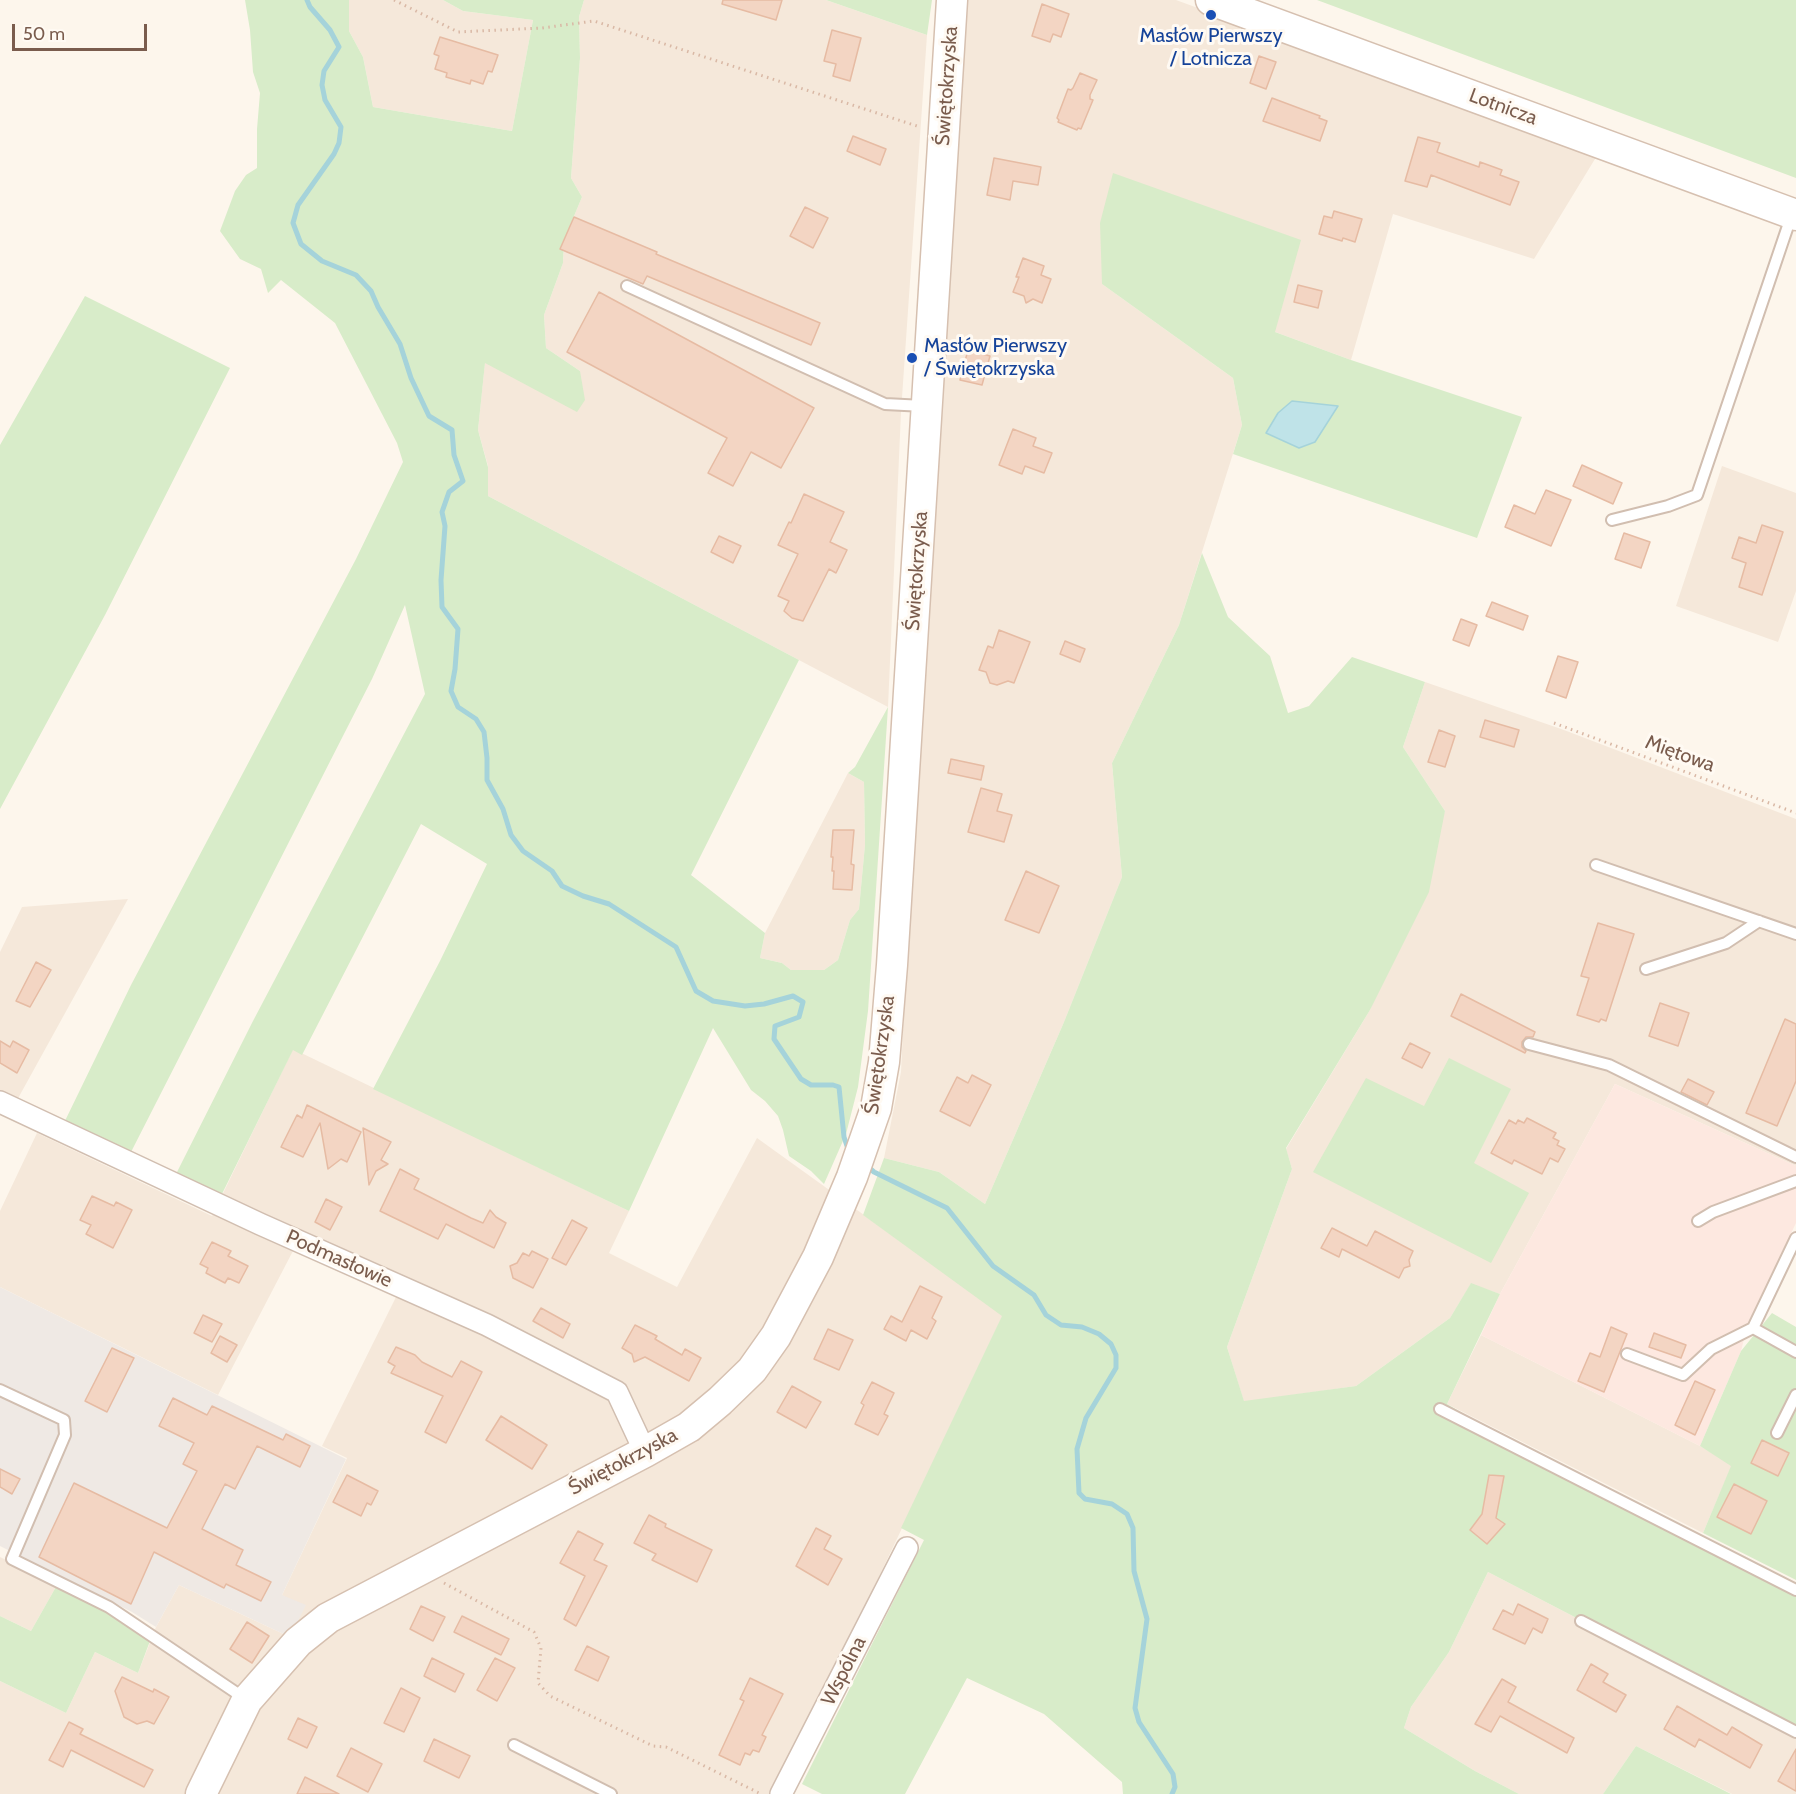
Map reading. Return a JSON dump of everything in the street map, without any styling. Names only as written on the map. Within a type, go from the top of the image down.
[{"type":"street","name":"Świętokrzyska","points":[[201,1794],[247,1700],[298,1642],[328,1618],[645,1452],[689,1426],[720,1401],[752,1370],[782,1326],[818,1257],[852,1177],[876,1108],[884,1062],[952,0]]},
{"type":"street","name":"Lotnicza","points":[[1211,0],[1794,214]]},
{"type":"street","name":"Podmasłowie","points":[[0,1102],[260,1224],[486,1325],[617,1392],[645,1452]]},
{"type":"street","name":"Wspólna","points":[[781,1794],[907,1548]]},
{"type":"lane","points":[[1612,520],[1668,506],[1697,495],[1794,214]]},
{"type":"lane","points":[[627,286],[885,404],[927,406]]},
{"type":"lane","points":[[1596,865],[1796,934]]},
{"type":"lane","points":[[1646,969],[1726,943],[1759,921]]},
{"type":"lane","points":[[1529,1044],[1609,1065],[1796,1157]]},
{"type":"lane","points":[[1698,1221],[1713,1212],[1796,1181]]},
{"type":"lane","points":[[1627,1354],[1683,1375],[1711,1349],[1753,1328],[1796,1238]]},
{"type":"lane","points":[[1753,1328],[1796,1352]]},
{"type":"lane","points":[[0,1390],[64,1420],[65,1435],[12,1559],[109,1608],[247,1700]]},
{"type":"lane","points":[[1777,1433],[1796,1395]]},
{"type":"lane","points":[[1440,1409],[1796,1590]]},
{"type":"lane","points":[[1581,1621],[1796,1732]]},
{"type":"lane","points":[[514,1745],[611,1794]]},
{"type":"path","points":[[394,0],[458,32],[542,28],[594,21],[944,135]]},
{"type":"path","name":"Miętowa","points":[[1554,723],[1796,813]]},
{"type":"path","points":[[419,1569],[534,1632],[541,1648],[538,1683],[550,1696],[653,1746],[666,1747],[762,1794]]},
{"type":"shaded area","points":[[349,0],[443,0],[463,11],[533,20],[512,131],[373,107],[363,57],[349,31]]},
{"type":"shaded area","points":[[584,0],[826,0],[927,35],[901,412],[888,707],[488,496],[488,466],[478,430],[485,362],[577,411],[580,371],[546,348],[544,315],[563,263],[564,240],[582,197],[571,178],[580,58],[579,17]]},
{"type":"shaded area","points":[[963,0],[1176,0],[1598,154],[1534,259],[1393,214],[1351,360],[1275,332],[1102,284],[1233,378],[1242,425],[1179,625],[1112,763],[1122,877],[1064,1022],[985,1204],[939,1172],[884,1158],[901,1072],[919,698]]},
{"type":"shaded area","points":[[1722,466],[1796,493],[1796,591],[1778,642],[1676,606]]},
{"type":"shaded area","points":[[1425,682],[1564,730],[1796,819],[1796,1166],[1615,1084],[1500,1294],[1471,1284],[1450,1318],[1356,1386],[1244,1402],[1227,1347],[1292,1169],[1286,1149],[1370,1010],[1445,811],[1403,747]]},
{"type":"shaded area","points":[[848,773],[864,782],[865,845],[859,909],[850,920],[838,960],[824,970],[791,970],[782,963],[760,958],[765,933]]},
{"type":"shaded area","points":[[128,899],[16,1102],[0,1094],[0,952],[22,907]]},
{"type":"shaded area","points":[[293,1049],[629,1211],[609,1253],[677,1287],[757,1138],[1003,1315],[776,1794],[0,1794],[0,1681],[66,1713],[95,1652],[138,1673],[156,1627],[179,1585],[290,1637],[282,1595],[347,1458],[322,1446],[397,1295],[294,1249],[218,1395],[0,1287],[0,1211],[37,1133],[212,1216]]},
{"type":"shaded area","points":[[1615,1084],[1796,1166],[1796,1223],[1748,1323],[1741,1351],[1700,1446],[1481,1335],[1500,1294]]},
{"type":"shaded area","points":[[0,1287],[346,1459],[282,1595],[306,1605],[290,1637],[179,1585],[156,1627],[132,1612],[0,1546]]},
{"type":"shaded area","points":[[1481,1335],[1700,1446],[1732,1465],[1703,1533],[1447,1404]]},
{"type":"shaded area","points":[[0,1557],[57,1585],[31,1631],[0,1616]]},
{"type":"shaded area","points":[[1488,1572],[1796,1732],[1796,1794],[1732,1794],[1636,1746],[1603,1794],[1519,1794],[1475,1771],[1404,1728],[1411,1707],[1449,1652]]},
{"type":"green space","points":[[245,0],[349,0],[349,31],[363,57],[373,107],[512,131],[533,20],[463,11],[443,0],[584,0],[579,17],[580,58],[571,178],[582,197],[564,240],[563,263],[544,315],[546,348],[580,371],[585,400],[577,412],[485,363],[478,430],[488,467],[488,496],[799,660],[691,875],[765,933],[760,958],[782,963],[791,970],[824,970],[838,960],[850,920],[859,909],[865,845],[864,782],[848,773],[855,767],[888,707],[868,1011],[858,1087],[846,1134],[824,1184],[811,1171],[789,1156],[778,1116],[751,1090],[713,1028],[629,1211],[373,1089],[440,961],[487,864],[421,824],[302,1055],[293,1050],[219,1200],[62,1127],[131,985],[356,559],[403,462],[397,443],[335,323],[281,280],[268,293],[261,269],[240,259],[220,231],[235,191],[246,175],[257,168],[260,93],[253,72]],"holes":[[[405,605],[425,694],[253,1021],[175,1176],[130,1154],[372,679]]]},
{"type":"green space","points":[[826,0],[932,0],[927,35]]},
{"type":"green space","points":[[1317,0],[1796,0],[1796,178]]},
{"type":"green space","points":[[1113,173],[1301,240],[1275,332],[1522,417],[1477,538],[1233,454],[1242,425],[1233,378],[1102,284],[1100,223]]},
{"type":"green space","points":[[85,296],[230,368],[105,615],[0,809],[0,445]]},
{"type":"green space","points":[[1202,553],[1228,617],[1270,656],[1288,713],[1309,706],[1352,657],[1425,682],[1403,747],[1445,811],[1429,892],[1370,1010],[1286,1148],[1292,1169],[1227,1347],[1244,1401],[1356,1386],[1450,1318],[1471,1283],[1500,1294],[1447,1404],[1549,1464],[1796,1590],[1796,1732],[1488,1572],[1449,1652],[1411,1707],[1404,1728],[1475,1771],[1519,1794],[1123,1794],[1122,1782],[1044,1714],[967,1678],[905,1794],[822,1794],[802,1784],[924,1540],[901,1528],[1002,1316],[863,1215],[884,1158],[939,1172],[985,1204],[1064,1022],[1122,877],[1112,763],[1179,625]]},
{"type":"green space","points":[[1449,1058],[1511,1089],[1474,1163],[1529,1193],[1491,1263],[1313,1172],[1366,1078],[1424,1106]]},
{"type":"green space","points":[[1772,1313],[1796,1327],[1796,1580],[1703,1533],[1731,1466],[1700,1446],[1741,1351]]},
{"type":"green space","points":[[57,1585],[107,1611],[150,1641],[138,1673],[95,1652],[66,1713],[0,1681],[0,1616],[31,1631]]},
{"type":"green space","points":[[1636,1746],[1731,1794],[1603,1794]]},
{"type":"water","points":[[1292,401],[1338,406],[1315,442],[1299,448],[1266,433],[1278,413]]},
{"type":"building","points":[[723,0],[782,0],[776,20],[722,4]]},
{"type":"building","points":[[1042,4],[1069,14],[1061,37],[1053,34],[1050,42],[1032,36]]},
{"type":"building","points":[[832,30],[861,38],[850,81],[833,76],[836,64],[824,61]]},
{"type":"building","points":[[440,37],[498,55],[492,72],[488,71],[483,84],[471,80],[470,84],[446,77],[447,73],[435,69],[439,56],[434,54]]},
{"type":"building","points":[[1259,56],[1276,62],[1266,89],[1250,83]]},
{"type":"building","points":[[1080,73],[1097,80],[1090,95],[1090,99],[1093,100],[1081,129],[1077,130],[1058,122],[1057,118],[1068,89],[1073,88]]},
{"type":"building","points":[[1272,98],[1320,116],[1319,118],[1327,121],[1320,141],[1263,121]]},
{"type":"building","points":[[853,136],[886,149],[880,165],[847,151]]},
{"type":"building","points":[[1418,137],[1440,143],[1437,152],[1479,167],[1480,162],[1502,170],[1500,175],[1519,182],[1510,205],[1431,175],[1427,187],[1405,181]]},
{"type":"building","points":[[994,158],[1041,167],[1038,185],[1013,181],[1010,200],[987,195]]},
{"type":"building","points":[[805,207],[828,218],[813,248],[790,236]]},
{"type":"building","points":[[1334,211],[1362,219],[1355,242],[1343,238],[1342,241],[1319,234],[1324,216],[1332,218]]},
{"type":"building","points":[[574,217],[820,323],[811,345],[647,276],[643,284],[560,249]]},
{"type":"building","points":[[1023,258],[1044,266],[1041,275],[1051,279],[1042,303],[1033,299],[1026,303],[1024,296],[1013,292]]},
{"type":"building","points":[[1298,285],[1322,291],[1318,308],[1294,302]]},
{"type":"building","points":[[599,292],[814,408],[781,468],[751,452],[733,486],[708,473],[727,438],[567,352]]},
{"type":"building","points":[[968,350],[990,356],[982,385],[960,380]]},
{"type":"building","points":[[1013,429],[1036,438],[1033,446],[1052,453],[1044,473],[1025,466],[1022,474],[999,465]]},
{"type":"building","points":[[1582,465],[1622,483],[1613,504],[1573,486]]},
{"type":"building","points":[[1546,490],[1571,500],[1551,546],[1505,527],[1514,505],[1535,514]]},
{"type":"building","points":[[804,494],[844,512],[830,542],[847,550],[836,573],[829,569],[803,621],[792,618],[784,611],[789,601],[778,596],[798,554],[778,545]]},
{"type":"building","points":[[1762,525],[1783,532],[1762,595],[1739,587],[1746,563],[1732,558],[1739,537],[1756,543]]},
{"type":"building","points":[[1624,533],[1650,542],[1641,568],[1615,559]]},
{"type":"building","points":[[719,536],[741,546],[733,563],[711,552]]},
{"type":"building","points":[[1492,602],[1528,616],[1523,630],[1486,616]]},
{"type":"building","points":[[1461,619],[1477,625],[1469,646],[1453,640]]},
{"type":"building","points":[[999,630],[1030,642],[1014,683],[1008,681],[997,685],[990,683],[986,672],[979,670],[988,646],[993,648]]},
{"type":"building","points":[[1065,641],[1085,649],[1080,662],[1060,654]]},
{"type":"building","points":[[1558,656],[1578,662],[1566,698],[1546,691]]},
{"type":"building","points":[[1485,720],[1519,730],[1514,747],[1480,737]]},
{"type":"building","points":[[1439,730],[1455,736],[1445,767],[1428,762]]},
{"type":"building","points":[[951,759],[984,766],[981,780],[948,773]]},
{"type":"building","points":[[981,788],[1002,794],[997,811],[1012,815],[1004,842],[968,832]]},
{"type":"building","points":[[833,830],[854,830],[851,864],[854,865],[852,890],[833,889],[834,871],[832,871],[833,857],[831,857]]},
{"type":"building","points":[[1026,871],[1059,886],[1039,933],[1005,920]]},
{"type":"building","points":[[1598,923],[1634,934],[1606,1021],[1601,1019],[1599,1022],[1577,1015],[1589,978],[1581,976]]},
{"type":"building","points":[[36,962],[51,970],[30,1007],[16,1001]]},
{"type":"building","points":[[1461,994],[1535,1032],[1533,1037],[1526,1037],[1522,1042],[1525,1053],[1451,1016]]},
{"type":"building","points":[[1660,1003],[1689,1013],[1678,1046],[1649,1036]]},
{"type":"building","points":[[1785,1019],[1796,1024],[1796,1081],[1777,1126],[1746,1113]]},
{"type":"building","points":[[0,1041],[10,1047],[13,1041],[29,1050],[17,1073],[0,1063]]},
{"type":"building","points":[[1410,1043],[1430,1053],[1422,1068],[1402,1058]]},
{"type":"building","points":[[972,1075],[991,1085],[970,1126],[940,1111],[957,1077],[968,1083]]},
{"type":"building","points":[[1688,1079],[1714,1092],[1707,1105],[1681,1092]]},
{"type":"building","points":[[307,1105],[361,1132],[347,1162],[341,1159],[328,1169],[320,1123],[303,1157],[281,1147],[297,1115],[302,1118]]},
{"type":"building","points":[[1527,1118],[1556,1133],[1553,1138],[1559,1141],[1557,1145],[1565,1149],[1558,1162],[1550,1158],[1542,1174],[1514,1160],[1512,1164],[1491,1153],[1509,1120],[1516,1124],[1518,1120],[1524,1123]]},
{"type":"building","points":[[363,1128],[391,1142],[381,1160],[388,1164],[376,1171],[369,1185]]},
{"type":"building","points":[[400,1169],[419,1179],[414,1189],[483,1223],[490,1210],[506,1223],[494,1248],[446,1224],[438,1239],[380,1211]]},
{"type":"building","points":[[92,1196],[114,1206],[116,1202],[132,1210],[113,1248],[86,1234],[91,1225],[80,1220]]},
{"type":"building","points":[[326,1199],[342,1207],[330,1230],[315,1222]]},
{"type":"building","points":[[572,1220],[587,1228],[566,1265],[552,1258]]},
{"type":"building","points":[[1332,1228],[1367,1246],[1375,1231],[1413,1251],[1409,1260],[1410,1266],[1404,1268],[1399,1278],[1342,1249],[1339,1257],[1321,1248]]},
{"type":"building","points":[[212,1242],[231,1251],[228,1256],[248,1266],[239,1283],[228,1278],[225,1283],[206,1273],[208,1268],[200,1264]]},
{"type":"building","points":[[532,1251],[548,1259],[533,1288],[513,1278],[510,1266],[517,1263],[523,1253],[529,1256]]},
{"type":"building","points":[[920,1286],[942,1297],[932,1318],[936,1321],[927,1339],[911,1330],[906,1341],[884,1329],[891,1316],[902,1322]]},
{"type":"building","points":[[541,1308],[570,1324],[563,1338],[533,1321]]},
{"type":"building","points":[[203,1315],[222,1324],[212,1342],[194,1333]]},
{"type":"building","points":[[635,1325],[657,1336],[655,1339],[682,1355],[685,1349],[701,1358],[689,1381],[645,1357],[634,1362],[632,1354],[622,1348]]},
{"type":"building","points":[[1611,1327],[1627,1334],[1604,1392],[1578,1381],[1590,1353],[1600,1357]]},
{"type":"building","points":[[828,1329],[853,1340],[839,1370],[814,1359]]},
{"type":"building","points":[[1654,1333],[1686,1345],[1681,1358],[1649,1347]]},
{"type":"building","points":[[220,1336],[237,1345],[227,1362],[211,1353]]},
{"type":"building","points":[[396,1347],[415,1355],[422,1362],[452,1377],[461,1361],[482,1372],[446,1443],[425,1432],[443,1396],[391,1373],[395,1366],[388,1362]]},
{"type":"building","points":[[112,1348],[134,1358],[107,1412],[85,1401]]},
{"type":"building","points":[[1695,1381],[1715,1390],[1695,1435],[1675,1425]]},
{"type":"building","points":[[872,1382],[894,1393],[884,1414],[888,1416],[878,1435],[855,1424],[864,1405],[861,1403]]},
{"type":"building","points":[[792,1386],[821,1402],[806,1428],[777,1412]]},
{"type":"building","points":[[173,1398],[207,1415],[212,1406],[283,1440],[286,1434],[310,1446],[300,1467],[257,1446],[235,1489],[225,1484],[202,1529],[243,1550],[236,1565],[271,1582],[261,1601],[226,1584],[224,1588],[154,1552],[131,1604],[39,1557],[74,1483],[167,1528],[197,1471],[183,1464],[194,1443],[159,1426]]},
{"type":"building","points":[[501,1416],[547,1445],[532,1469],[486,1440]]},
{"type":"building","points":[[1762,1440],[1789,1453],[1778,1476],[1751,1463]]},
{"type":"building","points":[[0,1469],[20,1479],[12,1494],[0,1487]]},
{"type":"building","points":[[347,1475],[378,1491],[371,1505],[367,1503],[361,1516],[333,1502]]},
{"type":"building","points":[[1489,1475],[1504,1476],[1496,1518],[1505,1524],[1487,1544],[1470,1530],[1482,1514]]},
{"type":"building","points":[[1734,1484],[1767,1501],[1751,1534],[1717,1517]]},
{"type":"building","points":[[649,1515],[666,1524],[665,1527],[712,1550],[697,1582],[652,1560],[656,1554],[634,1543]]},
{"type":"building","points":[[816,1528],[831,1536],[824,1549],[842,1559],[828,1585],[796,1566]]},
{"type":"building","points":[[578,1531],[603,1544],[594,1560],[607,1566],[576,1626],[564,1619],[585,1576],[560,1563]]},
{"type":"building","points":[[1518,1604],[1548,1619],[1542,1633],[1533,1628],[1525,1644],[1493,1629],[1503,1610],[1513,1615]]},
{"type":"building","points":[[421,1606],[445,1617],[433,1641],[410,1629]]},
{"type":"building","points":[[462,1616],[509,1639],[501,1655],[454,1632]]},
{"type":"building","points":[[247,1622],[269,1636],[252,1663],[230,1649]]},
{"type":"building","points":[[587,1646],[609,1657],[598,1681],[575,1670]]},
{"type":"building","points":[[432,1658],[464,1674],[455,1692],[424,1676]]},
{"type":"building","points":[[495,1658],[515,1668],[497,1701],[477,1690]]},
{"type":"building","points":[[1591,1664],[1608,1674],[1603,1682],[1626,1695],[1616,1712],[1577,1690]]},
{"type":"building","points":[[122,1677],[169,1697],[154,1724],[147,1721],[137,1724],[124,1717],[115,1691]]},
{"type":"building","points":[[750,1678],[783,1694],[762,1735],[766,1737],[759,1752],[753,1750],[750,1755],[745,1753],[740,1765],[719,1755],[744,1701],[740,1699]]},
{"type":"building","points":[[1502,1679],[1516,1687],[1508,1702],[1574,1738],[1567,1753],[1500,1716],[1491,1732],[1475,1724]]},
{"type":"building","points":[[401,1688],[420,1698],[404,1732],[384,1723]]},
{"type":"building","points":[[1677,1706],[1727,1735],[1732,1727],[1762,1745],[1750,1768],[1699,1739],[1695,1747],[1664,1729]]},
{"type":"building","points":[[298,1718],[317,1727],[307,1748],[288,1739]]},
{"type":"building","points":[[69,1722],[83,1729],[80,1734],[153,1770],[144,1787],[71,1750],[63,1767],[49,1760]]},
{"type":"building","points":[[434,1739],[470,1756],[459,1778],[424,1761]]},
{"type":"building","points":[[351,1748],[382,1764],[368,1792],[337,1776]]},
{"type":"building","points":[[1796,1749],[1796,1791],[1778,1781]]},
{"type":"building","points":[[305,1777],[339,1794],[297,1794]]},
{"type":"waterway","points":[[307,0],[310,7],[330,30],[339,47],[324,71],[322,85],[325,100],[341,127],[339,143],[334,154],[298,205],[293,223],[301,244],[322,261],[356,275],[371,291],[400,344],[411,378],[429,416],[452,430],[454,455],[463,481],[449,492],[442,512],[445,526],[441,580],[442,607],[458,629],[451,691],[458,707],[476,719],[484,732],[487,780],[503,809],[511,835],[523,851],[552,871],[562,886],[583,896],[609,904],[676,947],[696,991],[713,1001],[745,1006],[764,1004],[793,996],[803,1002],[799,1017],[775,1026],[774,1039],[801,1079],[811,1085],[839,1087],[844,1137],[850,1151]]},
{"type":"waterway","points":[[866,1165],[874,1172],[947,1208],[993,1266],[1034,1295],[1046,1315],[1061,1325],[1082,1327],[1099,1334],[1111,1344],[1116,1355],[1116,1368],[1086,1418],[1077,1449],[1079,1493],[1085,1499],[1112,1504],[1127,1514],[1133,1528],[1134,1571],[1147,1619],[1135,1708],[1139,1722],[1173,1774],[1175,1787],[1172,1794]]},
{"type":"place","name":"Masłów Pierwszy / Lotnicza","points":[[1211,15]]},
{"type":"place","name":"Masłów Pierwszy / Świętokrzyska","points":[[912,358]]}]
